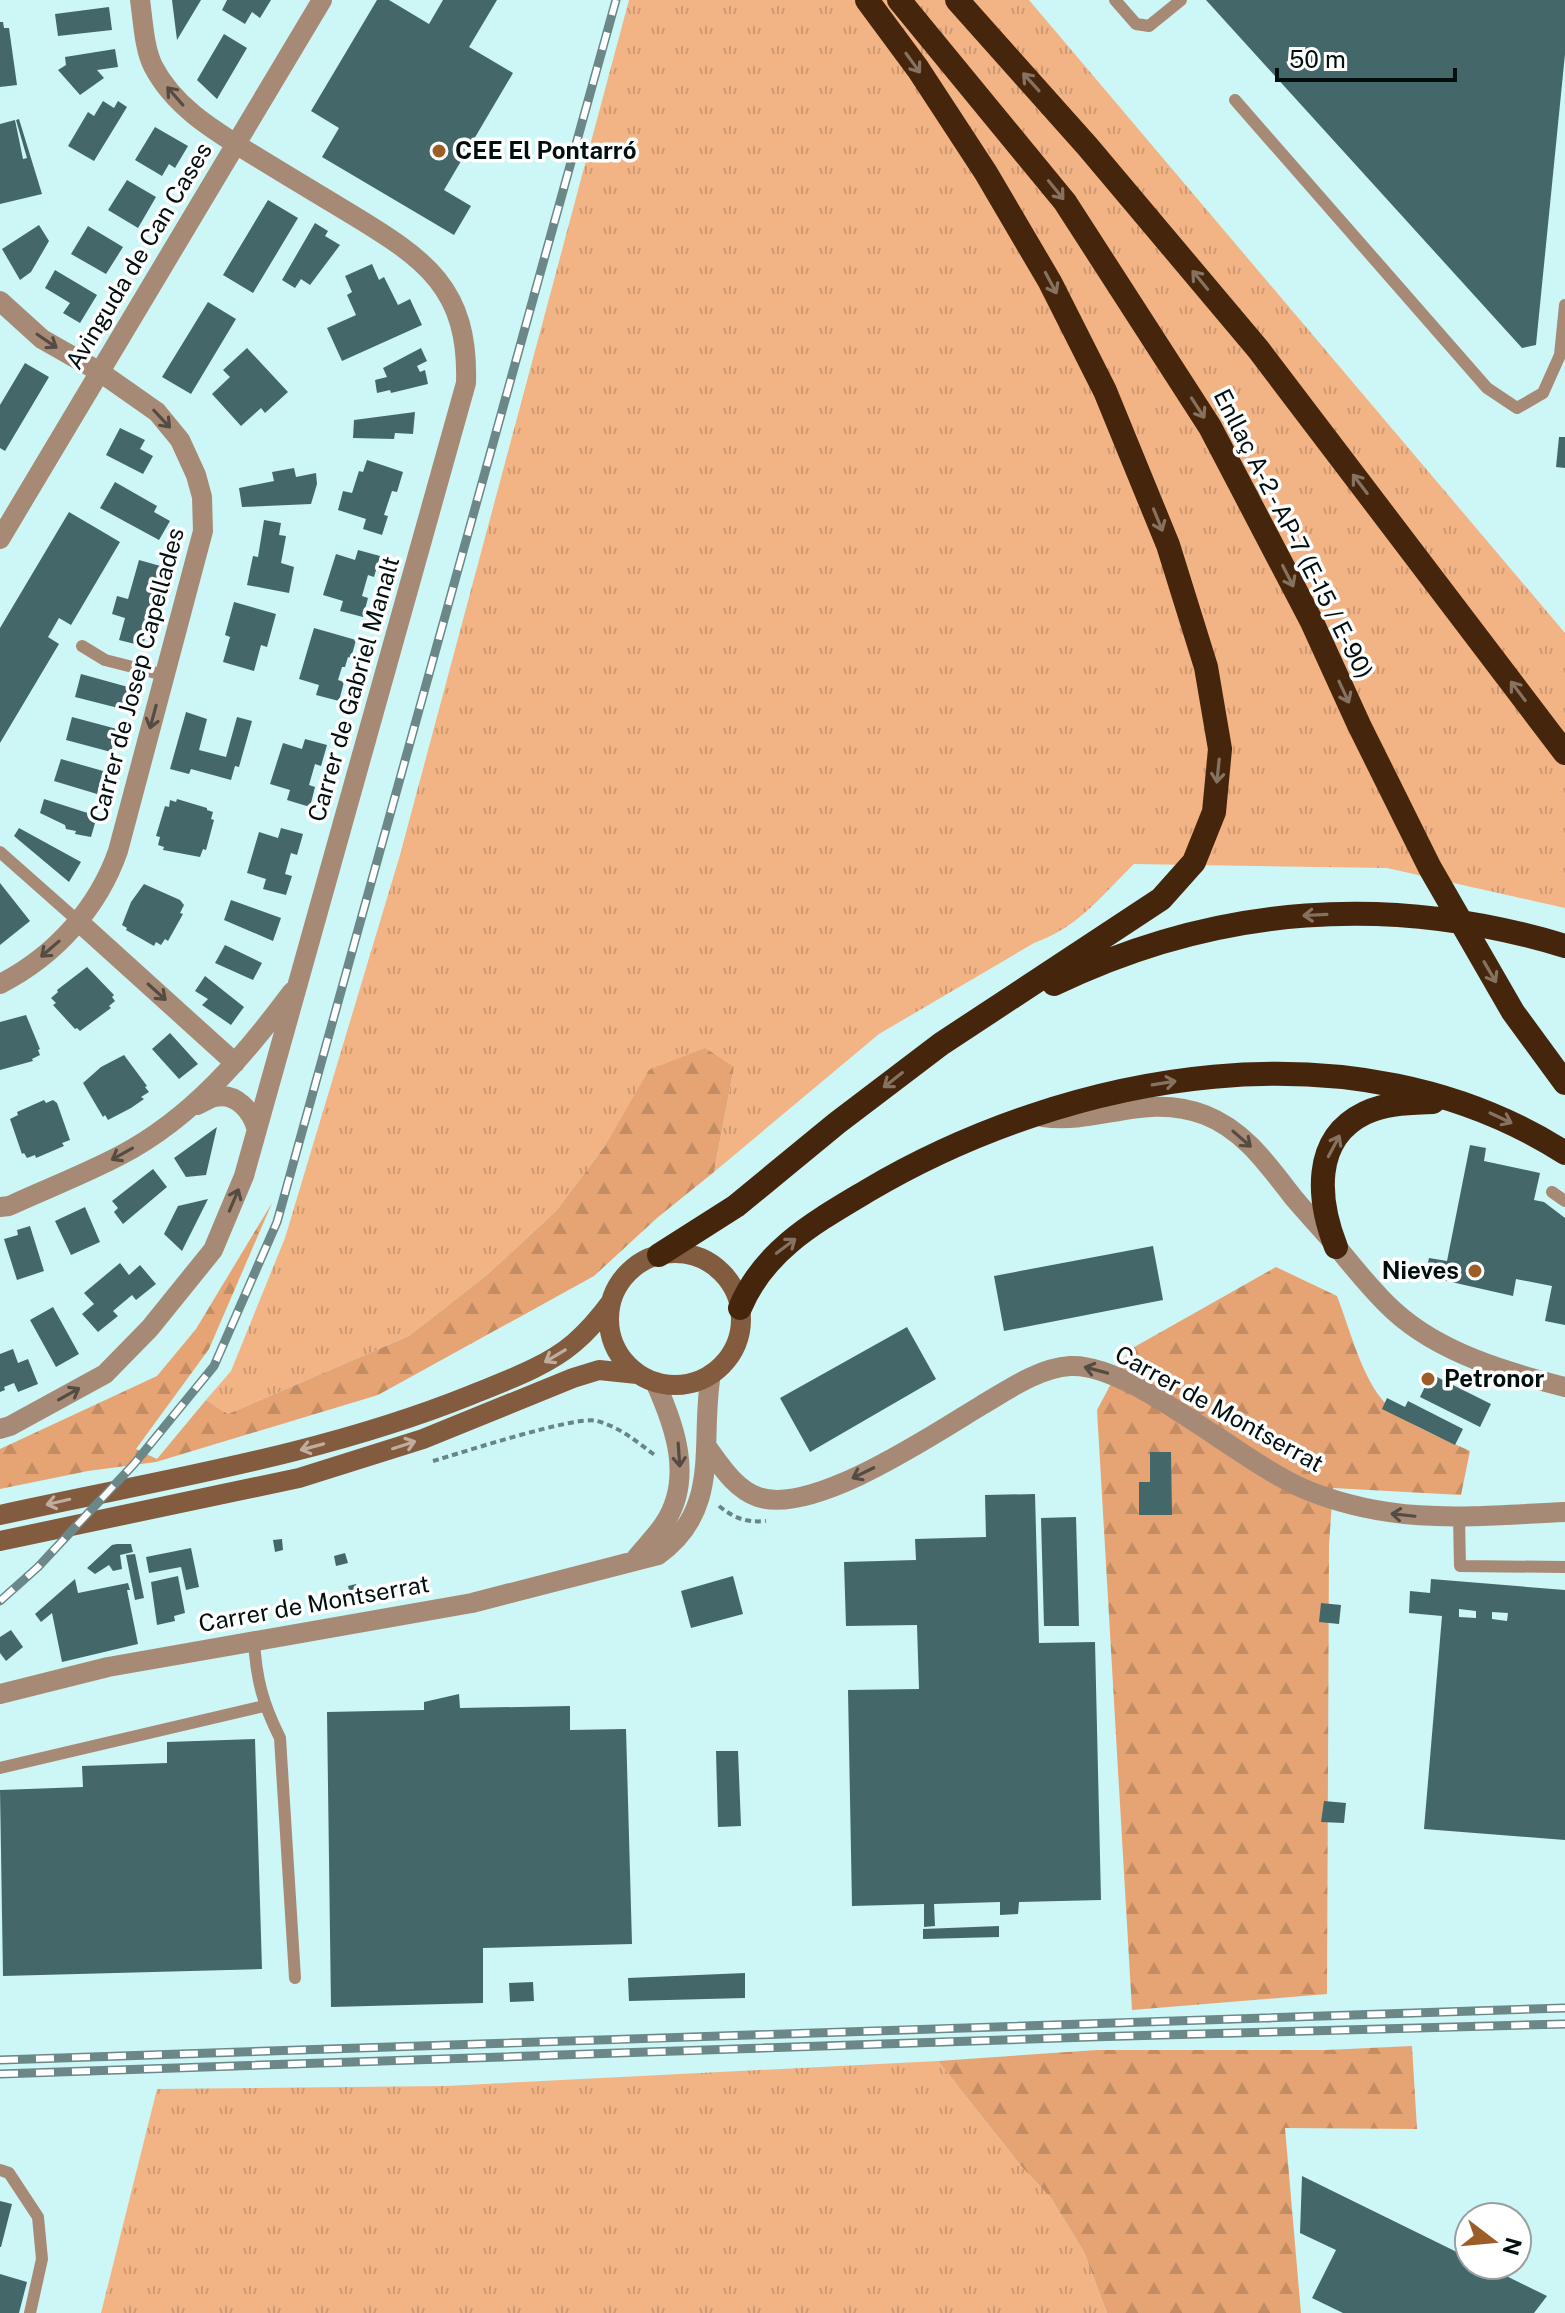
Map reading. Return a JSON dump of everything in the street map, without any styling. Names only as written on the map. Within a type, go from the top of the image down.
[{"type":"highway","points":[[659,1255],[736,1206],[837,1123],[956,1034],[1161,899],[1194,862],[1214,812],[1220,749],[1206,667],[1168,545],[1105,391],[1050,282],[986,173],[918,69],[867,0]]},
{"type":"highway","name":"Enllaç A-2 - AP-7 (E-15 / E-90)","points":[[899,0],[1065,202],[1210,427],[1312,622],[1430,868],[1513,1012],[1565,1083]]},
{"type":"highway","points":[[957,0],[1088,147],[1258,349],[1565,753]]},
{"type":"highway","points":[[956,1034],[1087,968],[1135,949],[1218,927],[1307,915],[1393,914],[1478,923],[1565,946]]},
{"type":"highway","points":[[740,1308],[750,1283],[775,1254],[844,1205],[898,1173],[1034,1116],[1087,1099],[1155,1084],[1258,1073],[1367,1080],[1462,1102],[1524,1129],[1565,1153]]},
{"type":"highway","points":[[1336,1247],[1326,1221],[1322,1188],[1328,1153],[1336,1137],[1363,1114],[1383,1107],[1462,1102]]},
{"type":"main road","points":[[0,1541],[299,1478],[423,1439],[599,1370],[678,1385],[692,1383],[711,1374],[730,1354],[741,1324],[740,1308],[725,1275],[695,1255],[659,1255],[637,1264],[615,1291],[611,1302],[610,1334],[625,1363],[646,1378]]},
{"type":"main road","points":[[0,1515],[137,1484],[238,1466],[319,1446],[442,1407],[547,1361],[573,1344],[611,1302]]},
{"type":"street","name":"Carrer de Gabriel Manalt","points":[[0,1207],[9,1206],[123,1154],[186,1110],[235,1063],[299,982],[466,383],[467,357],[463,331],[445,290],[419,259],[403,245],[205,126],[174,97],[152,63],[140,0]]},
{"type":"street","name":"Avinguda de Can Cases","points":[[0,539],[322,0]]},
{"type":"street","name":"Carrer de Josep Capellades","points":[[0,301],[42,339],[100,372],[157,412],[170,427],[196,475],[202,497],[203,531],[118,851],[105,885],[50,951],[0,984]]},
{"type":"street","points":[[78,921],[235,1063]]},
{"type":"street","points":[[0,1429],[105,1374],[150,1328],[213,1250],[244,1176],[299,982]]},
{"type":"street","points":[[186,1110],[216,1097],[233,1097],[247,1109],[257,1130]]},
{"type":"street","points":[[1034,1116],[1060,1120],[1137,1106],[1169,1107],[1219,1121],[1250,1145],[1395,1312],[1429,1337],[1475,1359],[1565,1387]]},
{"type":"street","name":"Carrer de Montserrat","points":[[707,1447],[733,1481],[757,1497],[779,1500],[822,1492],[880,1465],[1022,1382],[1057,1368],[1080,1366],[1112,1374],[1305,1490],[1350,1506],[1410,1516],[1565,1512]]},
{"type":"street","name":"Carrer de Montserrat","points":[[0,1694],[108,1667],[472,1603],[636,1558],[658,1555],[676,1542],[694,1515],[702,1492],[711,1374]]},
{"type":"street","points":[[636,1558],[664,1525],[673,1507],[680,1474],[678,1444],[670,1414],[646,1378]]},
{"type":"lane","points":[[1115,0],[1136,24],[1149,26],[1181,0]]},
{"type":"lane","points":[[1235,100],[1487,388],[1517,408],[1543,393],[1560,355],[1565,305]]},
{"type":"lane","points":[[82,646],[105,660],[164,675]]},
{"type":"lane","points":[[0,852],[78,921]]},
{"type":"lane","points":[[1552,1192],[1565,1201]]},
{"type":"lane","points":[[1459,1517],[1460,1566],[1565,1567]]},
{"type":"lane","points":[[254,1640],[255,1673],[264,1706],[280,1738],[295,1978]]},
{"type":"lane","points":[[0,1768],[264,1706]]},
{"type":"lane","points":[[0,2170],[9,2173],[38,2217],[42,2259],[30,2313]]},
{"type":"path","points":[[431,1461],[563,1424],[593,1419],[620,1429],[680,1474]]},
{"type":"path","points":[[702,1492],[733,1517],[752,1523],[771,1521]]},
{"type":"green space","points":[[629,0],[1029,0],[1565,633],[1565,908],[1387,868],[1134,864],[1088,910],[1064,928],[879,1034],[714,1172],[734,1067],[605,1146],[556,1211],[488,1274],[409,1336],[228,1414],[206,1400],[231,1371],[285,1238],[400,855]]},
{"type":"green space","points":[[705,1048],[734,1067],[714,1172],[657,1218],[594,1276],[378,1395],[156,1462],[88,1471],[0,1489],[0,1449],[157,1376],[196,1329],[272,1203],[209,1349],[136,1449],[157,1459],[206,1400],[228,1414],[409,1336],[488,1274],[556,1211],[605,1146],[649,1070]]},
{"type":"green space","points":[[1276,1267],[1337,1296],[1370,1382],[1387,1405],[1415,1425],[1470,1451],[1461,1495],[1333,1488],[1329,1545],[1327,1994],[1132,2010],[1097,1410],[1129,1350]]},
{"type":"green space","points":[[1412,2046],[1417,2129],[1285,2128],[1301,2313],[1107,2313],[1084,2252],[1051,2198],[1022,2167],[938,2061],[1097,2050],[1326,2050]]},
{"type":"green space","points":[[938,2061],[1022,2167],[1051,2198],[1084,2252],[1107,2313],[101,2313],[157,2089],[446,2086]]},
{"type":"building","points":[[172,0],[201,0],[177,40]]},
{"type":"building","points":[[227,0],[271,0],[260,18],[252,12],[245,24],[222,10]]},
{"type":"building","points":[[377,0],[389,0],[429,24],[443,0],[497,0],[469,47],[513,73],[444,190],[471,206],[454,235],[322,157],[339,128],[311,111]]},
{"type":"building","points":[[1206,0],[1565,0],[1565,54],[1536,345],[1522,348]]},
{"type":"building","points":[[109,7],[112,30],[58,36],[55,14]]},
{"type":"building","points":[[0,22],[3,22],[4,28],[9,28],[17,85],[0,87]]},
{"type":"building","points":[[224,34],[247,48],[217,99],[197,80]]},
{"type":"building","points":[[115,49],[118,67],[97,70],[104,78],[80,95],[58,70],[66,65],[65,57]]},
{"type":"building","points":[[103,101],[114,108],[118,101],[127,107],[94,161],[68,146],[88,112],[94,116]]},
{"type":"building","points":[[19,119],[42,194],[0,204],[0,124],[15,120],[23,159],[27,158],[16,120]]},
{"type":"building","points":[[155,127],[188,146],[175,168],[169,164],[162,176],[135,160]]},
{"type":"building","points":[[127,180],[156,197],[138,228],[108,210]]},
{"type":"building","points":[[268,200],[298,218],[253,293],[223,275]]},
{"type":"building","points":[[315,223],[328,231],[325,236],[340,245],[310,285],[301,279],[295,288],[282,280]]},
{"type":"building","points":[[39,225],[49,241],[31,272],[20,280],[2,249]]},
{"type":"building","points":[[88,226],[123,247],[106,274],[71,254]]},
{"type":"building","points":[[372,264],[379,280],[384,277],[398,305],[410,299],[422,325],[342,361],[327,328],[356,315],[347,295],[352,292],[345,276]]},
{"type":"building","points":[[55,270],[97,295],[80,323],[63,313],[70,303],[45,288]]},
{"type":"building","points":[[208,302],[236,319],[191,394],[162,377]]},
{"type":"building","points":[[247,348],[288,392],[265,413],[261,408],[241,426],[212,394],[230,377],[223,370]]},
{"type":"building","points":[[421,348],[427,361],[417,366],[420,372],[425,370],[428,384],[391,393],[390,390],[377,393],[375,380],[387,377],[383,368]]},
{"type":"building","points":[[25,363],[49,377],[5,451],[0,448],[0,405]]},
{"type":"building","points":[[415,412],[413,434],[395,433],[394,439],[353,438],[354,420]]},
{"type":"building","points":[[120,428],[145,440],[140,449],[153,456],[143,474],[106,455]]},
{"type":"building","points":[[1559,437],[1565,437],[1565,468],[1556,467]]},
{"type":"building","points":[[367,460],[403,472],[397,492],[392,491],[384,515],[388,516],[382,535],[363,529],[366,519],[338,510],[343,491],[352,493],[359,471],[363,472]]},
{"type":"building","points":[[294,468],[296,477],[316,473],[317,484],[311,504],[242,507],[239,488],[274,481],[272,472]]},
{"type":"building","points":[[115,482],[157,506],[154,512],[170,521],[159,540],[100,508]]},
{"type":"building","points":[[69,512],[120,542],[71,625],[59,618],[48,637],[59,644],[0,743],[0,628]]},
{"type":"building","points":[[264,520],[281,523],[279,535],[286,536],[281,563],[294,567],[289,593],[247,585],[253,556],[258,557]]},
{"type":"building","points":[[358,550],[380,556],[374,577],[368,575],[362,596],[368,598],[363,617],[340,611],[343,601],[323,595],[336,554],[355,560]]},
{"type":"building","points":[[139,560],[164,567],[143,646],[119,640],[125,618],[112,614],[117,596],[128,599]]},
{"type":"building","points":[[234,602],[276,614],[267,647],[261,645],[254,671],[223,662],[230,637],[225,635]]},
{"type":"building","points":[[314,628],[356,640],[351,658],[348,657],[345,667],[342,667],[338,680],[344,682],[339,701],[316,695],[319,685],[299,679]]},
{"type":"building","points":[[81,674],[128,687],[127,691],[130,692],[126,710],[75,697]]},
{"type":"building","points":[[186,712],[207,719],[199,750],[226,757],[237,717],[252,721],[239,767],[235,766],[231,780],[191,769],[189,774],[170,769]]},
{"type":"building","points":[[72,717],[117,729],[111,752],[66,740]]},
{"type":"building","points":[[305,739],[327,745],[321,766],[315,764],[309,785],[315,787],[310,807],[287,800],[290,790],[270,784],[283,743],[302,749]]},
{"type":"building","points":[[61,759],[103,771],[97,794],[54,781]]},
{"type":"building","points":[[44,799],[97,816],[91,837],[75,834],[76,831],[66,829],[65,825],[40,813]]},
{"type":"building","points":[[177,799],[213,812],[211,819],[214,820],[206,850],[203,849],[200,857],[163,850],[164,847],[158,845],[160,837],[156,836],[165,806],[169,807],[170,800],[176,802]]},
{"type":"building","points":[[19,828],[81,862],[69,882],[14,836]]},
{"type":"building","points":[[281,828],[303,834],[297,855],[291,853],[285,874],[292,876],[286,895],[263,889],[266,879],[247,873],[259,832],[278,838]]},
{"type":"building","points":[[0,883],[30,921],[0,945]]},
{"type":"building","points":[[144,884],[180,900],[184,905],[180,913],[183,914],[168,941],[165,939],[161,945],[156,942],[154,946],[122,925],[131,902]]},
{"type":"building","points":[[231,900],[281,918],[273,941],[224,920]]},
{"type":"building","points":[[225,945],[262,963],[253,980],[215,963]]},
{"type":"building","points":[[87,967],[114,995],[115,1001],[109,1006],[111,1008],[80,1031],[53,1005],[56,1003],[51,998]]},
{"type":"building","points":[[205,976],[244,1007],[231,1025],[202,1005],[208,999],[195,991]]},
{"type":"building","points":[[26,1015],[40,1055],[33,1061],[0,1070],[0,1022]]},
{"type":"building","points":[[170,1033],[198,1064],[179,1079],[152,1049]]},
{"type":"building","points":[[124,1055],[149,1092],[131,1108],[108,1120],[105,1115],[103,1117],[83,1083],[101,1067]]},
{"type":"building","points":[[44,1100],[46,1103],[53,1100],[57,1103],[70,1140],[62,1143],[64,1146],[36,1158],[35,1155],[27,1158],[22,1154],[10,1119],[18,1115],[17,1112]]},
{"type":"building","points":[[217,1127],[206,1175],[186,1177],[174,1158]]},
{"type":"building","points":[[1470,1145],[1486,1148],[1484,1161],[1540,1173],[1534,1200],[1544,1202],[1565,1218],[1565,1325],[1545,1321],[1552,1286],[1516,1279],[1513,1296],[1425,1276],[1429,1258],[1447,1261]]},
{"type":"building","points":[[153,1169],[167,1187],[123,1224],[114,1212],[118,1208],[112,1201]]},
{"type":"building","points":[[208,1199],[182,1251],[164,1234],[178,1206]]},
{"type":"building","points":[[85,1207],[100,1242],[71,1255],[55,1221]]},
{"type":"building","points":[[30,1226],[44,1271],[17,1280],[4,1239],[18,1235],[17,1230]]},
{"type":"building","points":[[1153,1246],[1163,1300],[1004,1331],[994,1276]]},
{"type":"building","points":[[120,1263],[129,1275],[140,1265],[156,1284],[136,1300],[132,1295],[113,1311],[118,1316],[98,1332],[82,1314],[94,1304],[84,1293]]},
{"type":"building","points":[[53,1307],[79,1354],[56,1367],[30,1320]]},
{"type":"building","points":[[907,1327],[936,1379],[810,1452],[780,1398]]},
{"type":"building","points":[[13,1349],[18,1363],[28,1359],[38,1384],[18,1392],[14,1383],[0,1392],[0,1354]]},
{"type":"building","points":[[1431,1374],[1491,1404],[1480,1427],[1420,1397]]},
{"type":"building","points":[[1387,1398],[1405,1407],[1408,1401],[1463,1429],[1455,1445],[1382,1409]]},
{"type":"building","points":[[1150,1452],[1171,1452],[1172,1515],[1139,1515],[1139,1482],[1150,1482]]},
{"type":"building","points":[[1035,1494],[1039,1643],[1095,1642],[1101,1900],[1019,1902],[1018,1914],[1000,1915],[1000,1902],[934,1904],[935,1926],[924,1927],[924,1904],[852,1906],[848,1690],[919,1689],[917,1625],[846,1626],[844,1562],[916,1560],[915,1539],[986,1537],[985,1495]]},
{"type":"building","points":[[1076,1517],[1079,1626],[1044,1626],[1041,1518]]},
{"type":"building","points":[[282,1539],[283,1550],[275,1552],[273,1540]]},
{"type":"building","points":[[131,1544],[133,1552],[120,1555],[122,1569],[113,1571],[109,1565],[95,1574],[87,1568],[112,1545]]},
{"type":"building","points":[[191,1548],[199,1587],[186,1590],[181,1567],[149,1573],[146,1557]]},
{"type":"building","points":[[345,1553],[348,1563],[336,1566],[334,1556]]},
{"type":"building","points":[[135,1554],[144,1598],[135,1600],[126,1555]]},
{"type":"building","points":[[178,1576],[185,1613],[174,1616],[175,1621],[157,1625],[151,1582]]},
{"type":"building","points":[[733,1576],[743,1614],[691,1628],[681,1591]]},
{"type":"building","points":[[75,1579],[78,1593],[128,1583],[138,1644],[62,1662],[52,1613],[41,1622],[35,1614]]},
{"type":"building","points":[[1431,1579],[1565,1590],[1565,1840],[1424,1829],[1442,1616],[1409,1613],[1410,1591],[1430,1593]],"holes":[[[1459,1609],[1476,1611],[1476,1618],[1459,1617]],[[1492,1612],[1508,1613],[1507,1621],[1492,1619]]]},
{"type":"building","points":[[356,1584],[359,1596],[351,1598],[348,1586]]},
{"type":"building","points":[[1321,1603],[1341,1605],[1339,1624],[1319,1622]]},
{"type":"building","points":[[11,1630],[23,1647],[6,1661],[0,1653],[0,1637]]},
{"type":"building","points":[[459,1694],[460,1708],[570,1706],[570,1730],[626,1729],[632,1944],[483,1948],[483,2003],[331,2007],[327,1712],[424,1710],[424,1702]]},
{"type":"building","points":[[255,1739],[262,1969],[3,1976],[0,1790],[83,1787],[82,1766],[167,1763],[167,1742]]},
{"type":"building","points":[[716,1751],[738,1751],[741,1826],[718,1827]]},
{"type":"building","points":[[1324,1801],[1346,1803],[1344,1823],[1321,1822]]},
{"type":"building","points":[[999,1926],[999,1937],[923,1939],[923,1929]]},
{"type":"building","points":[[745,1973],[745,1998],[629,2001],[628,1978]]},
{"type":"building","points":[[533,1982],[534,2001],[510,2002],[509,1983]]},
{"type":"building","points":[[1302,2176],[1453,2250],[1453,2281],[1517,2281],[1547,2296],[1534,2313],[1343,2313],[1312,2298],[1336,2250],[1300,2233]]},
{"type":"building","points":[[0,2201],[12,2204],[1,2247],[0,2247]]},
{"type":"building","points":[[0,2274],[27,2282],[19,2313],[0,2313]]},
{"type":"railway","points":[[0,1601],[38,1567],[134,1464],[214,1366],[277,1222],[616,0]]},
{"type":"railway","points":[[0,2060],[1565,2008]]},
{"type":"railway","points":[[0,2074],[1565,2024]]},
{"type":"place","name":"CEE El Pontarró","points":[[439,151]]},
{"type":"place","name":"Nieves","points":[[1475,1271]]},
{"type":"place","name":"Petronor","points":[[1428,1379]]}]
